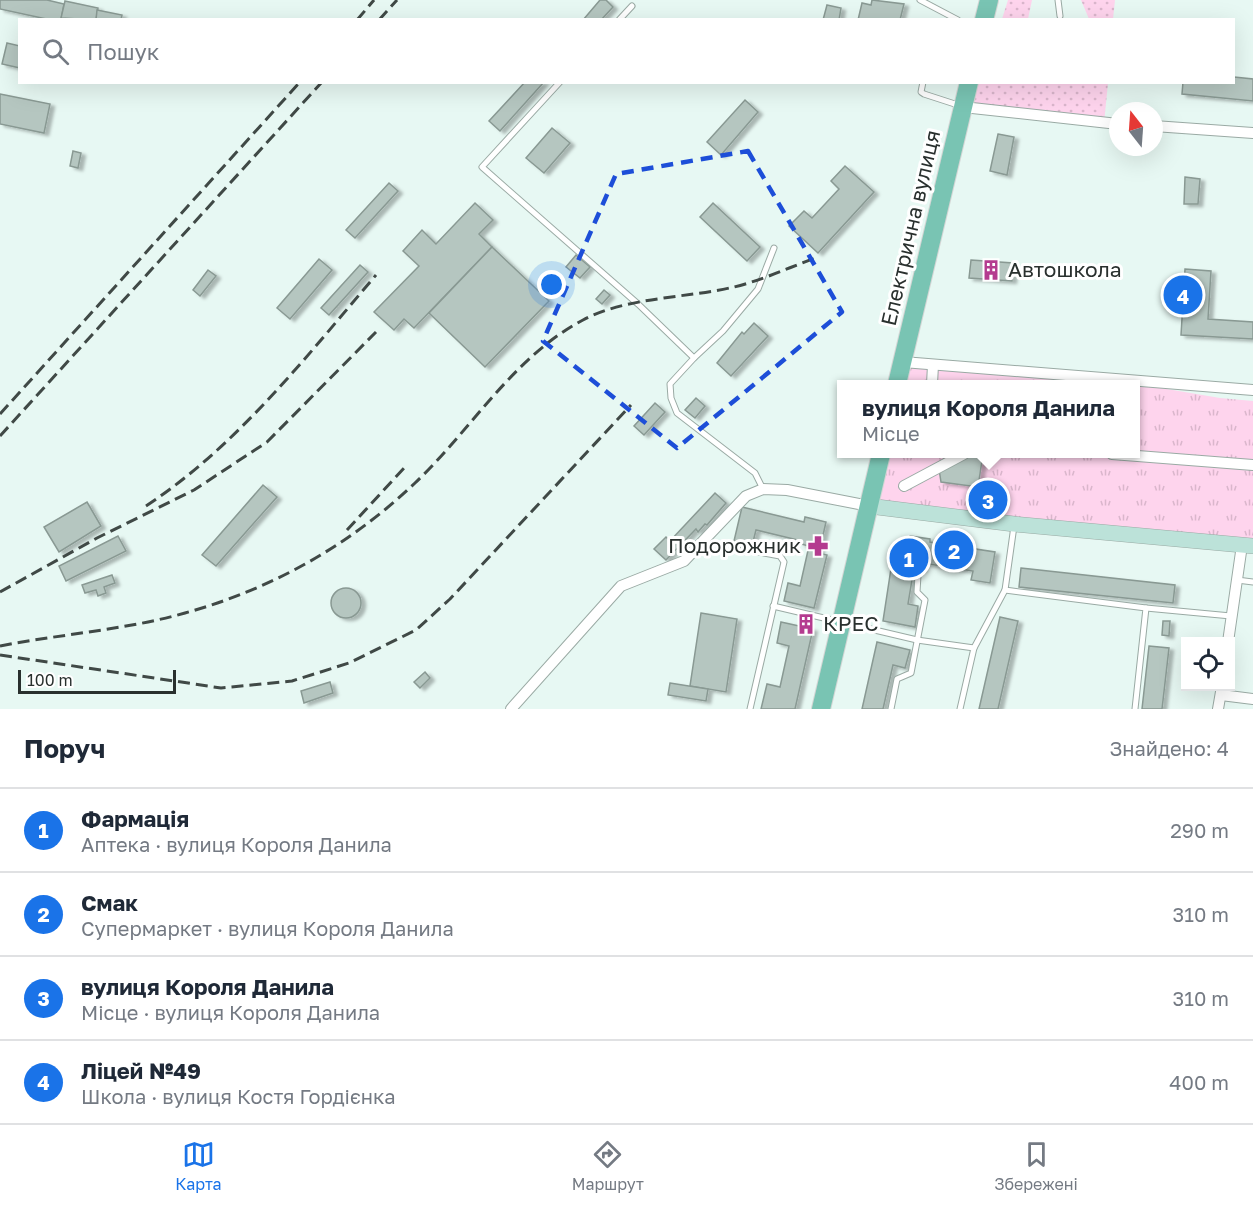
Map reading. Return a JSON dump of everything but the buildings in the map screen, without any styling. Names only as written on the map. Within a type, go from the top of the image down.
[{"type":"main road","points":[[984,18],[989,0]]},
{"type":"main road","name":"Електрична вулиця","points":[[898,380],[969,84]]},
{"type":"main road","points":[[821,709],[880,458]]},
{"type":"main road","points":[[869,506],[1014,524],[1248,545]]},
{"type":"street","points":[[963,107],[1109,123]]},
{"type":"street","points":[[1163,127],[1253,132]]},
{"type":"street","points":[[903,362],[1127,380]]},
{"type":"street","points":[[932,380],[933,365]]},
{"type":"street","points":[[1140,381],[1253,390]]},
{"type":"street","points":[[1140,455],[1253,465]]},
{"type":"street","points":[[904,486],[955,458]]},
{"type":"street","points":[[511,709],[621,586],[684,561],[746,496],[763,489],[787,490],[869,506]]},
{"type":"street","points":[[1229,637],[1237,580],[1248,545]]},
{"type":"street","points":[[1218,709],[1221,691],[1253,699]]},
{"type":"lane","points":[[920,0],[954,18]]},
{"type":"lane","points":[[1059,0],[1060,16]]},
{"type":"lane","points":[[621,18],[632,6]]},
{"type":"lane","points":[[558,84],[482,167],[638,304],[694,358]]},
{"type":"lane","points":[[922,84],[921,92],[924,94],[963,107]]},
{"type":"lane","points":[[763,489],[755,474],[677,413],[673,405],[670,384],[723,331],[758,289],[774,248]]},
{"type":"lane","points":[[960,709],[974,648],[1005,590],[1014,524]]},
{"type":"lane","points":[[743,549],[783,558],[750,709]]},
{"type":"lane","points":[[891,709],[897,680],[910,673],[917,640],[925,600],[917,592],[918,575]]},
{"type":"lane","points":[[1237,580],[1253,582]]},
{"type":"lane","points":[[1005,590],[1146,608],[1232,616]]},
{"type":"lane","points":[[773,606],[917,640],[974,648]]},
{"type":"lane","points":[[1135,709],[1146,608]]},
{"type":"highlighted area","points":[[748,151],[842,312],[677,448],[543,341],[616,174]]},
{"type":"green space","points":[[1008,0],[1032,0],[1028,18],[1002,18]]},
{"type":"green space","points":[[1081,0],[1115,0],[1113,18],[1089,18]]},
{"type":"green space","points":[[969,84],[1108,84],[1104,123],[963,107]]},
{"type":"green space","points":[[903,362],[1114,380],[898,380]]},
{"type":"green space","points":[[1140,384],[1220,398],[1253,401],[1253,546],[869,506],[880,458],[1140,458]]},
{"type":"railway","points":[[359,18],[374,0]]},
{"type":"railway","points":[[381,18],[397,0]]},
{"type":"railway","points":[[0,414],[298,84]]},
{"type":"railway","points":[[0,436],[320,84]]},
{"type":"railway","points":[[0,646],[162,619],[217,603],[279,578],[337,545],[390,505],[435,462],[514,373],[558,335],[583,320],[600,312],[637,302],[734,287],[818,257]]},
{"type":"railway","points":[[146,506],[210,456],[269,399],[376,275]]},
{"type":"railway","points":[[0,592],[97,538],[194,490],[267,442],[376,332]]},
{"type":"railway","points":[[0,655],[221,688],[292,681],[349,663],[416,630],[450,599],[631,405]]},
{"type":"railway","points":[[347,530],[404,468]]},
{"type":"place","name":"Автошкола","points":[[991,270]]},
{"type":"place","name":"Ліцей №49","points":[[1183,295]]},
{"type":"place","name":"вулиця Короля Данила","points":[[988,500]]},
{"type":"place","name":"Подорожник","points":[[818,546]]},
{"type":"place","name":"Смак","points":[[954,550]]},
{"type":"place","name":"Фармація","points":[[909,558]]},
{"type":"place","name":"КРЕС","points":[[806,624]]}]
